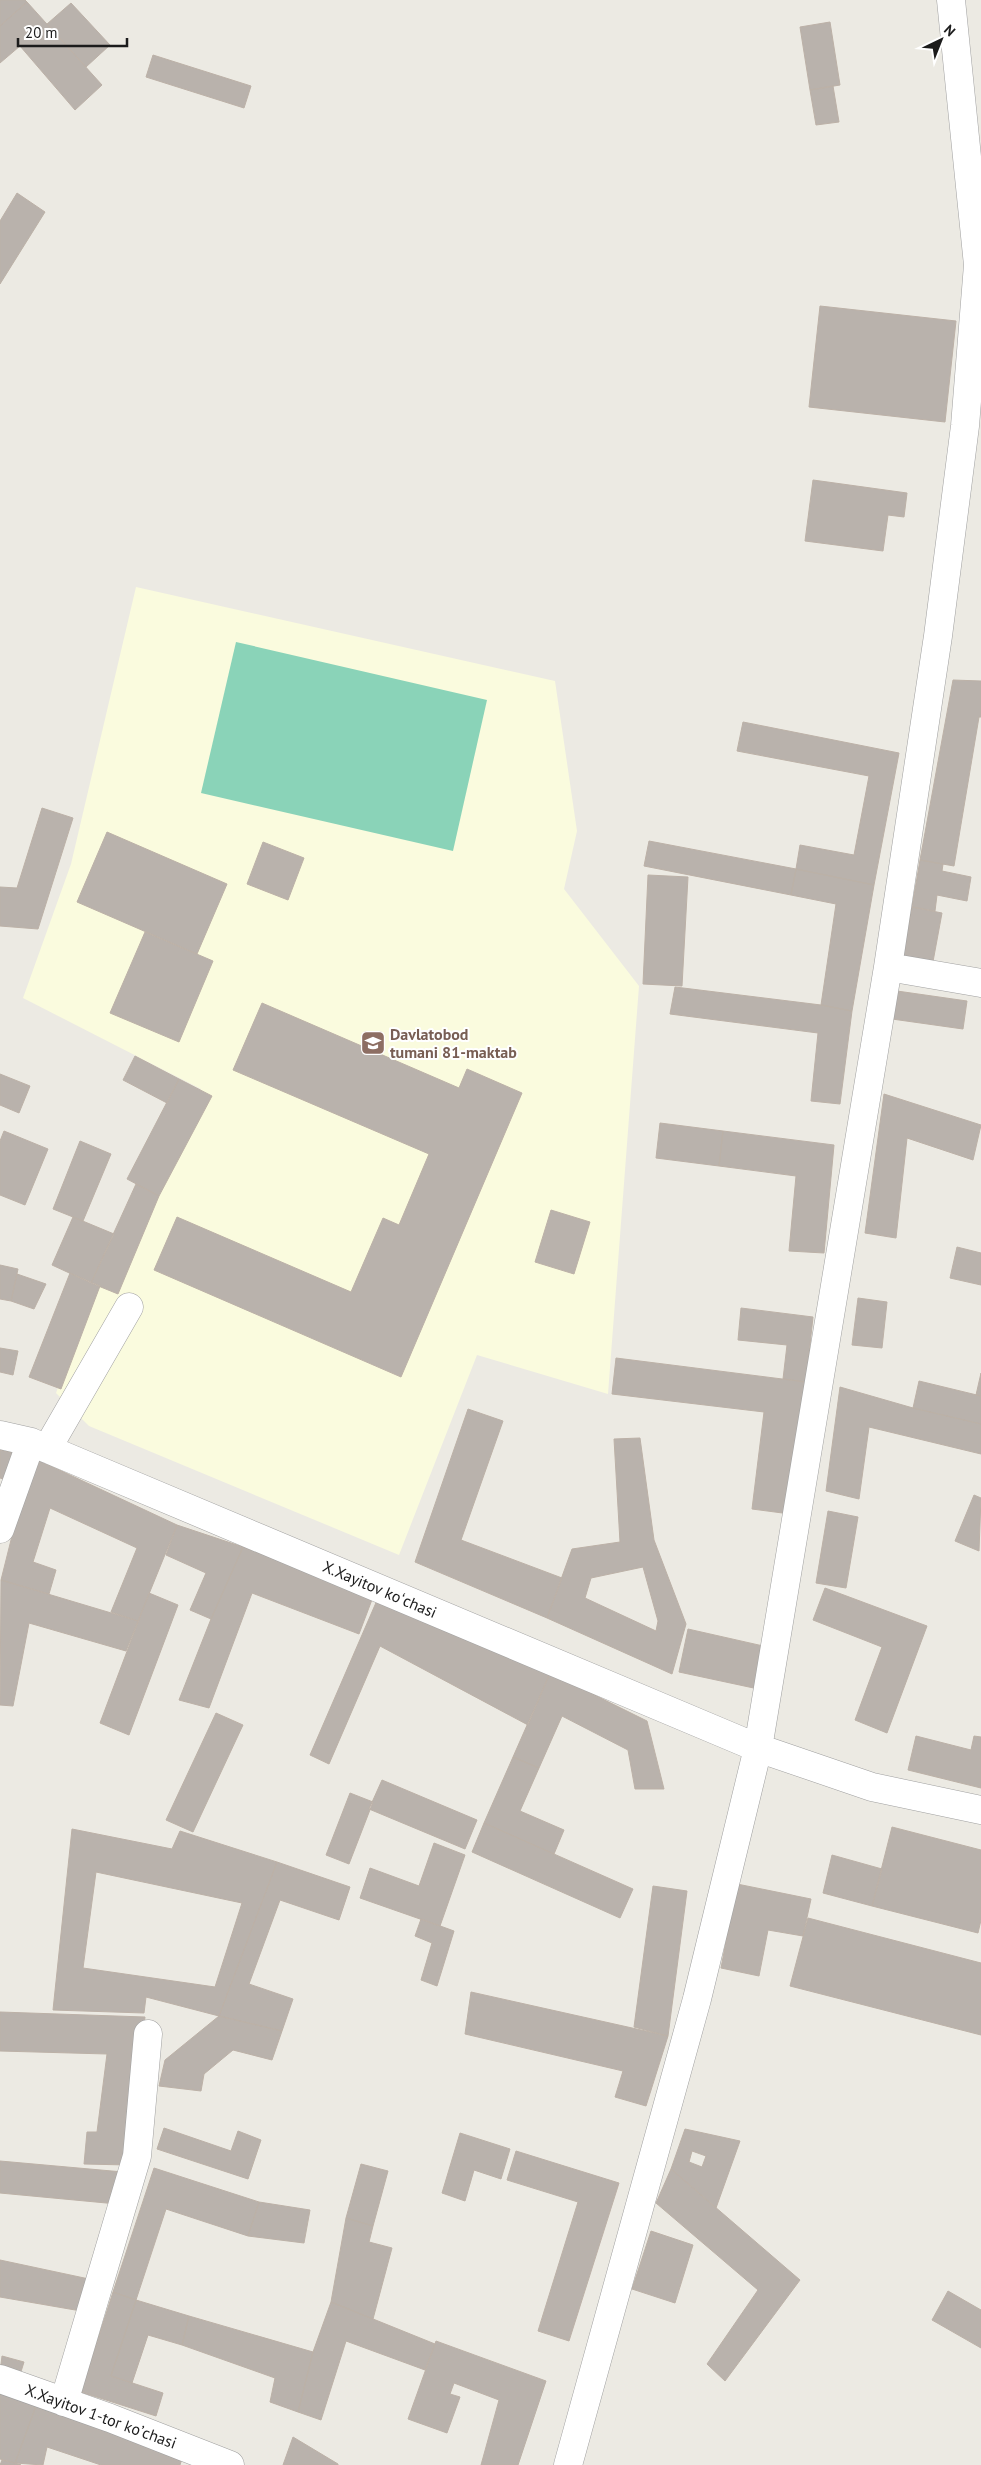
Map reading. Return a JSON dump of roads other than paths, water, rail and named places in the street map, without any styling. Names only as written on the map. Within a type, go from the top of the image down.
[{"type":"street","points":[[568,2465],[698,1998],[758,1748],[888,967],[974,402],[978,265],[951,0]]},
{"type":"street","points":[[888,967],[981,983]]},
{"type":"street","points":[[0,1529],[39,1446],[129,1306]]},
{"type":"street","name":"X.Xayitov koʻchasi","points":[[0,1435],[39,1446],[758,1748],[872,1787],[981,1810]]},
{"type":"street","points":[[64,2402],[137,2156],[148,2034]]},
{"type":"street","name":"X.Xayitov 1-tor koʼchasi","points":[[0,2379],[230,2465]]},
{"type":"place","name":"Davlatobod tumani 81-maktab","points":[[373,1043]]}]
